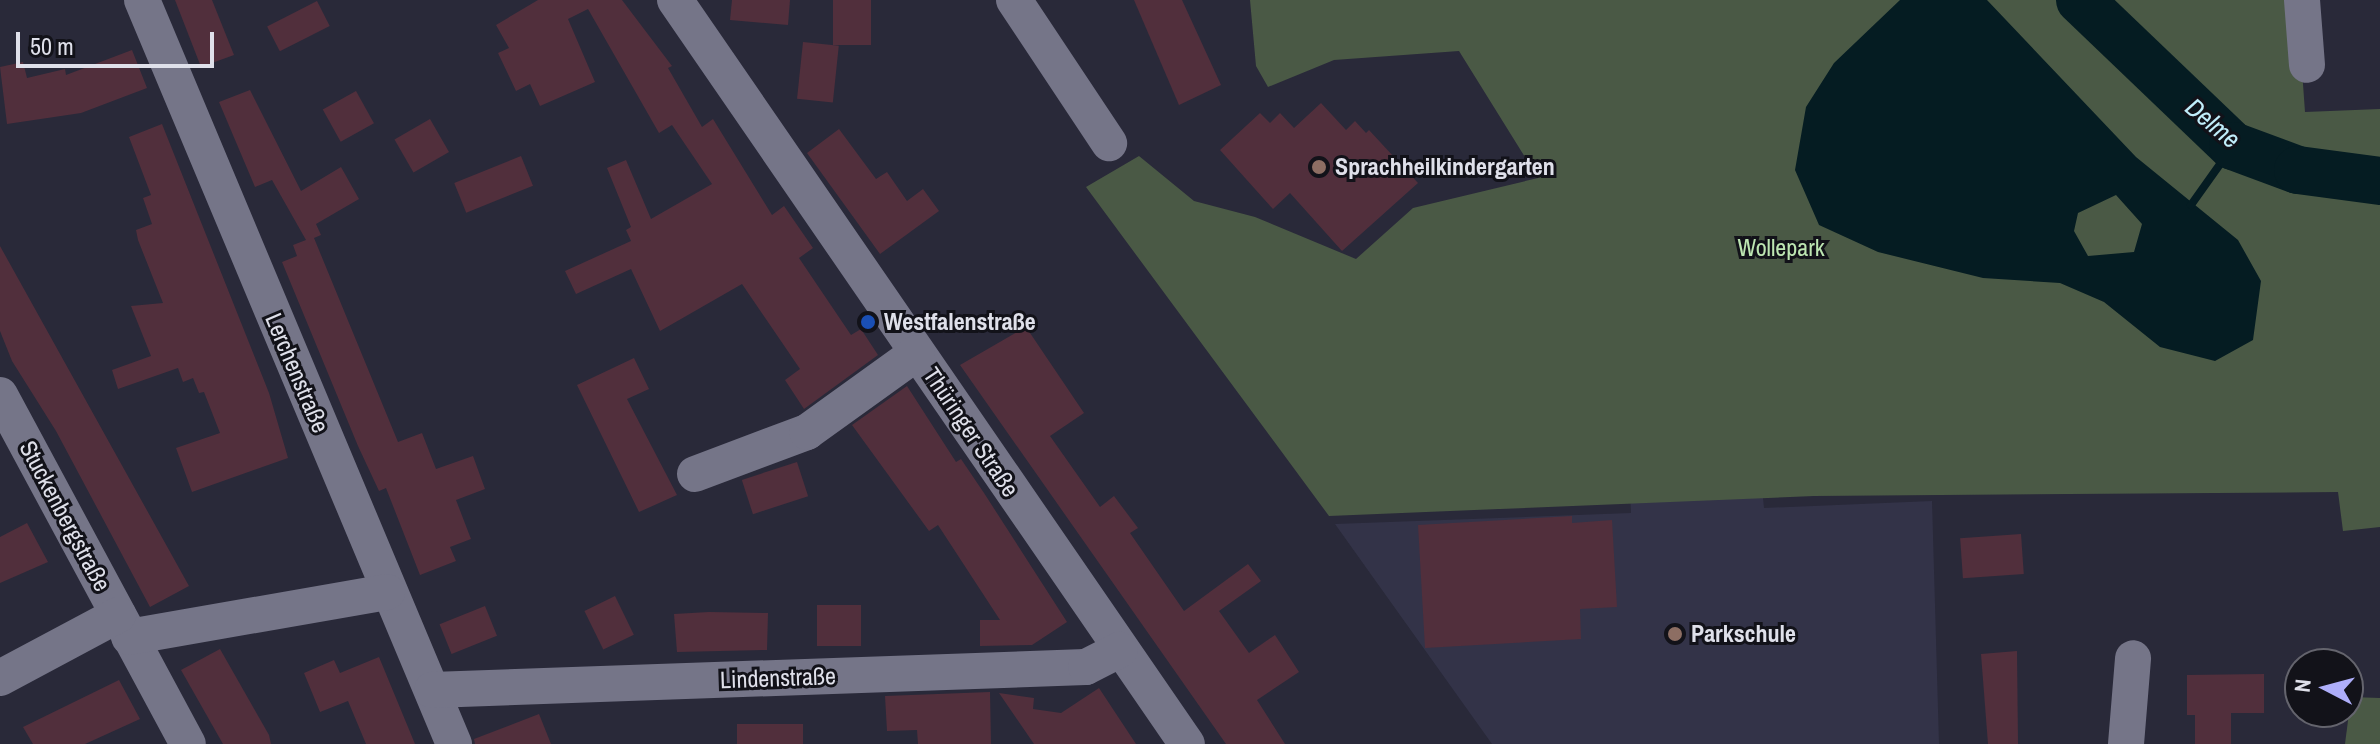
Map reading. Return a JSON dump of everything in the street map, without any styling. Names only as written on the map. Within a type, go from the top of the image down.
[{"type":"street","name":"Lerchenstraße","points":[[142,0],[387,592],[454,744]]},
{"type":"street","name":"Thüringer Straße","points":[[675,0],[1187,744]]},
{"type":"street","points":[[1014,0],[1109,143]]},
{"type":"street","points":[[2302,0],[2307,65]]},
{"type":"street","points":[[695,474],[807,432],[917,353]]},
{"type":"street","name":"Stuckenbergstraße","points":[[0,395],[188,744]]},
{"type":"street","points":[[0,678],[124,626],[387,592]]},
{"type":"street","name":"Lindenstraße","points":[[432,690],[1086,667],[1120,650]]},
{"type":"street","points":[[2126,744],[2133,658]]},
{"type":"shaded area","points":[[1900,0],[1987,0],[2136,157],[2238,240],[2261,281],[2253,340],[2215,361],[2160,347],[2104,302],[2060,283],[1983,278],[1878,252],[1819,225],[1795,170],[1806,107],[1834,63]],"holes":[[[2116,195],[2142,224],[2134,252],[2088,256],[2074,231],[2078,213]]]},
{"type":"shaded area","name":"Parkschule","points":[[1756,429],[1764,508],[1932,501],[1939,744],[1492,744],[1335,524],[1631,513],[1628,436]]},
{"type":"green space","name":"Wollepark","points":[[1250,0],[2297,0],[2305,112],[2380,109],[2380,527],[2343,531],[2338,492],[1814,496],[1329,516],[1086,187],[1139,156],[1194,201],[1255,217],[1356,259],[1413,208],[1538,178],[1459,51],[1334,60],[1268,87],[1256,66]]},
{"type":"green space","points":[[2364,697],[2380,698],[2380,744],[2345,744],[2347,728],[2364,728]]},
{"type":"building","points":[[175,0],[212,0],[234,55],[201,67]]},
{"type":"building","points":[[538,0],[622,0],[672,66],[668,68],[702,127],[713,119],[772,215],[784,206],[813,248],[799,258],[851,335],[861,329],[878,355],[804,409],[785,380],[800,369],[742,284],[660,331],[631,269],[576,294],[565,271],[631,241],[626,230],[631,227],[607,168],[626,160],[651,219],[712,184],[672,125],[659,133],[588,9],[568,19],[595,82],[540,106],[530,84],[516,91],[498,53],[509,48],[496,25]]},
{"type":"building","points":[[732,0],[790,0],[788,25],[730,20]]},
{"type":"building","points":[[833,0],[871,0],[871,45],[833,45]]},
{"type":"building","points":[[1134,0],[1182,0],[1221,85],[1179,105]]},
{"type":"building","points":[[317,1],[330,26],[280,51],[267,26]]},
{"type":"building","points":[[803,42],[839,46],[833,102],[797,99]]},
{"type":"building","points":[[132,50],[147,88],[81,113],[7,124],[0,67],[23,62],[27,78],[65,69],[66,75]]},
{"type":"building","points":[[250,90],[301,191],[341,167],[359,199],[316,224],[321,235],[314,238],[398,442],[422,433],[436,469],[473,456],[485,489],[456,500],[471,539],[450,547],[456,561],[420,575],[386,488],[379,491],[358,446],[282,262],[297,256],[293,245],[306,240],[272,180],[255,187],[219,102]]},
{"type":"building","points":[[356,91],[374,123],[341,142],[323,109]]},
{"type":"building","name":"Sprachheilkindergarten","points":[[1321,103],[1346,130],[1355,121],[1366,133],[1369,130],[1418,183],[1342,251],[1290,193],[1273,209],[1220,150],[1260,113],[1270,123],[1280,113],[1294,128]]},
{"type":"building","points":[[430,119],[449,152],[413,172],[394,140]]},
{"type":"building","points":[[162,124],[269,393],[288,458],[192,492],[176,448],[220,433],[204,392],[199,393],[193,378],[183,382],[178,368],[118,389],[112,370],[151,356],[131,306],[163,303],[138,240],[136,230],[152,224],[143,198],[151,195],[129,137]]},
{"type":"building","points":[[839,129],[876,179],[887,172],[907,201],[923,189],[939,211],[880,254],[807,153]]},
{"type":"building","points":[[521,156],[533,186],[466,213],[454,183]]},
{"type":"building","points":[[0,246],[189,586],[150,607],[56,431],[12,361],[0,331]]},
{"type":"building","points":[[1026,327],[1084,413],[1050,436],[1100,507],[1114,496],[1138,528],[1130,533],[1184,611],[1248,564],[1261,581],[1219,611],[1249,653],[1275,635],[1299,672],[1257,700],[1285,744],[1226,744],[960,365]]},
{"type":"building","points":[[634,358],[649,389],[627,399],[677,495],[639,512],[577,385]]},
{"type":"building","points":[[907,386],[956,462],[961,459],[1067,622],[1032,645],[980,646],[980,620],[1000,620],[938,525],[929,531],[852,425]]},
{"type":"building","points":[[797,462],[808,496],[753,514],[742,480]]},
{"type":"building","points":[[1572,516],[1572,523],[1612,520],[1617,607],[1580,609],[1581,639],[1425,648],[1418,525]]},
{"type":"building","points":[[27,523],[48,562],[0,583],[0,537]]},
{"type":"building","points":[[2021,534],[2024,574],[1963,578],[1960,538]]},
{"type":"building","points":[[615,596],[634,635],[603,650],[584,611]]},
{"type":"building","points":[[817,605],[861,605],[861,646],[817,646]]},
{"type":"building","points":[[485,606],[497,636],[452,654],[440,624]]},
{"type":"building","points":[[768,613],[767,650],[677,652],[674,614]]},
{"type":"building","points":[[220,649],[269,735],[271,744],[223,744],[181,670]]},
{"type":"building","points":[[2017,651],[2018,744],[1988,744],[1981,654]]},
{"type":"building","points":[[379,657],[415,744],[366,744],[348,701],[320,712],[304,673],[334,660],[340,673]]},
{"type":"building","points":[[2264,674],[2264,713],[2231,713],[2231,744],[2195,744],[2195,715],[2187,715],[2187,675]]},
{"type":"building","points":[[119,680],[140,719],[85,744],[33,744],[23,727]]},
{"type":"building","points":[[1099,688],[1136,744],[1034,744],[999,693],[1034,698],[1033,709],[1061,713]]},
{"type":"building","points":[[990,692],[991,744],[918,744],[917,730],[887,731],[885,696]]},
{"type":"building","points":[[539,714],[551,744],[475,744],[474,739]]},
{"type":"building","points":[[737,724],[803,724],[803,744],[737,744]]},
{"type":"waterway","name":"Delme","points":[[2080,0],[2233,146],[2298,170],[2380,181]]},
{"type":"waterway","points":[[2191,205],[2233,146]]},
{"type":"place","name":"Sprachheilkindergarten","points":[[1319,167]]},
{"type":"place","name":"Westfalenstraße","points":[[868,322]]},
{"type":"place","name":"Parkschule","points":[[1675,634]]}]
